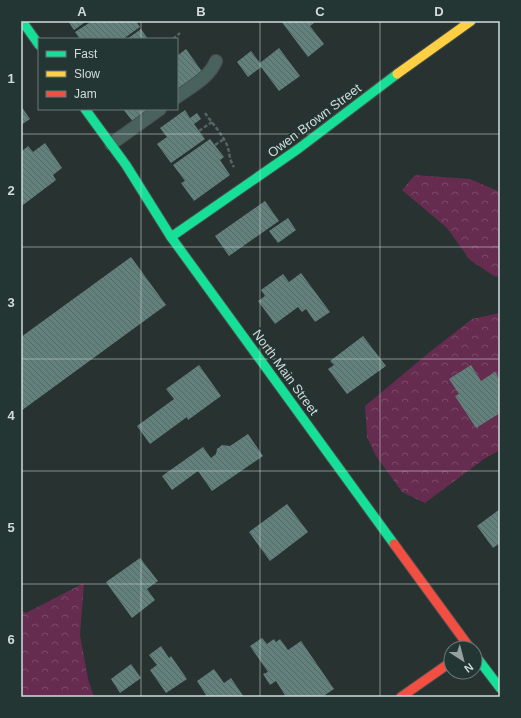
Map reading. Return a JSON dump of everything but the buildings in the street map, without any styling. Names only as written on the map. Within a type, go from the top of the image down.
[{"type":"main road","points":[[22,21],[38,44]]},
{"type":"main road","name":"Owen Brown Street","points":[[171,237],[298,149],[393,77],[471,21]]},
{"type":"main road","name":"North Main Street","points":[[86,110],[126,165],[171,237],[464,640]]},
{"type":"main road","points":[[483,666],[500,688]]},
{"type":"main road","points":[[401,697],[443,668]]},
{"type":"lane","points":[[178,96],[208,75],[213,69],[216,61]]},
{"type":"lane","points":[[111,144],[159,110]]},
{"type":"path","points":[[173,38],[180,33]]},
{"type":"path","points":[[205,113],[224,139],[228,147],[229,158],[238,172]]},
{"type":"path","points":[[199,132],[212,122]]},
{"type":"path","points":[[215,145],[224,139]]},
{"type":"green space","points":[[415,175],[470,179],[500,192],[500,277],[494,276],[470,260],[447,228],[402,190]]},
{"type":"green space","points":[[500,313],[500,450],[484,459],[425,503],[402,492],[376,456],[367,437],[365,406],[472,319]]},
{"type":"green space","points":[[84,583],[80,635],[88,679],[94,697],[21,697],[21,610],[26,613]]},
{"type":"traffic: fast","points":[[22,21],[38,44]]},
{"type":"traffic: fast","points":[[171,237],[298,149],[397,74]]},
{"type":"traffic: fast","points":[[86,110],[126,165],[171,237],[394,544]]},
{"type":"traffic: fast","points":[[483,666],[500,688]]},
{"type":"traffic: slow","points":[[397,74],[471,21]]},
{"type":"traffic: jam","points":[[394,544],[464,640]]},
{"type":"traffic: jam","points":[[401,697],[443,668]]}]
